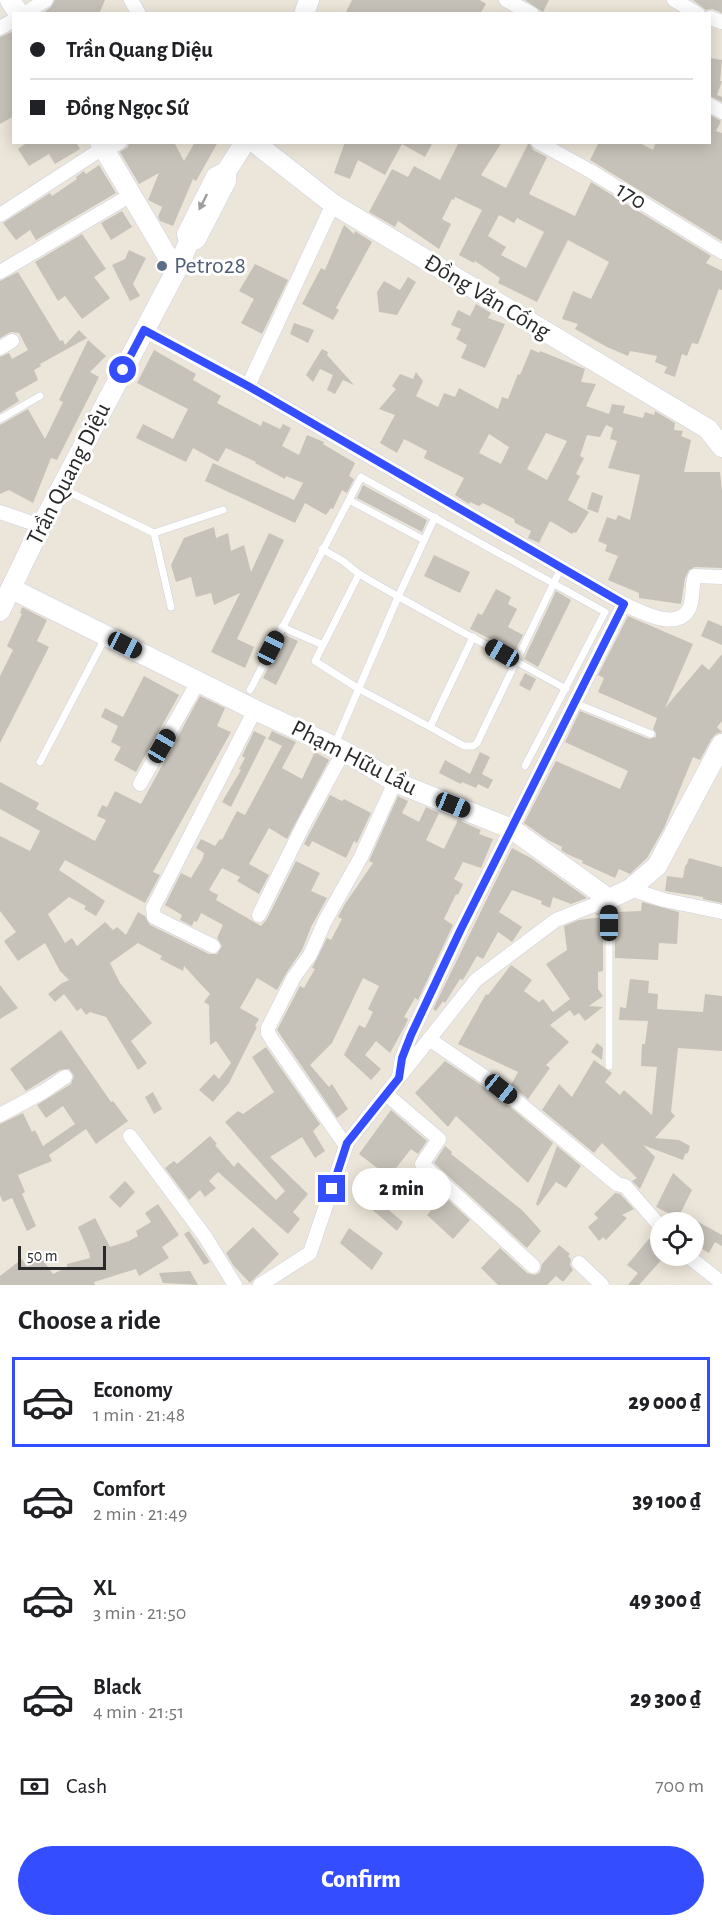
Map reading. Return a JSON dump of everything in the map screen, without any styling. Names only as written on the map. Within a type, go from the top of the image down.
[{"type":"street","points":[[27,12],[46,0]]},
{"type":"street","points":[[506,0],[528,12]]},
{"type":"street","points":[[674,0],[695,12]]},
{"type":"street","name":"Trần Quang Diệu","points":[[0,611],[41,526],[176,271],[189,242],[196,239],[225,182],[226,172],[244,144]]},
{"type":"street","name":"Đồng Văn Cống","points":[[257,144],[333,204],[708,429],[721,442]]},
{"type":"street","name":"170","points":[[541,144],[592,172],[722,252]]},
{"type":"street","points":[[0,214],[107,146],[131,195],[176,271]]},
{"type":"street","points":[[0,272],[131,195]]},
{"type":"street","points":[[248,386],[333,204]]},
{"type":"street","points":[[144,330],[248,386],[624,604],[660,620],[677,617],[688,611],[694,578],[697,575],[722,577]]},
{"type":"street","points":[[0,512],[41,526]]},
{"type":"street","name":"Phạm Hữu Lầu","points":[[12,589],[255,710],[339,748],[395,782],[512,829],[609,899]]},
{"type":"street","points":[[399,1078],[402,1058],[411,1035],[460,931],[624,604]]},
{"type":"street","points":[[140,783],[198,682]]},
{"type":"street","points":[[213,946],[160,920],[153,913],[153,908],[255,710]]},
{"type":"street","points":[[260,1285],[310,1253],[346,1146],[476,980],[556,920],[630,889],[657,866],[722,744]]},
{"type":"street","points":[[259,915],[339,748]]},
{"type":"street","points":[[346,1146],[273,1041],[268,1028],[294,977],[310,955],[325,921],[361,857],[395,782]]},
{"type":"street","points":[[630,889],[664,900],[722,912]]},
{"type":"street","points":[[429,1039],[501,1089],[617,1184],[625,1186],[650,1215]]},
{"type":"street","points":[[0,1115],[43,1092],[65,1077]]},
{"type":"street","points":[[386,1094],[439,1139],[422,1164],[533,1266]]},
{"type":"street","points":[[130,1136],[204,1235],[235,1285]]},
{"type":"street","points":[[579,1263],[602,1285]]},
{"type":"street","points":[[701,1266],[722,1283]]},
{"type":"lane","points":[[0,418],[40,396]]},
{"type":"lane","points":[[250,690],[322,549],[362,477],[605,612],[525,766]]},
{"type":"lane","points":[[61,488],[154,533],[223,510]]},
{"type":"lane","points":[[349,500],[424,540]]},
{"type":"lane","points":[[339,748],[359,689],[435,517]]},
{"type":"lane","points":[[154,533],[171,606]]},
{"type":"lane","points":[[322,549],[398,597],[566,689]]},
{"type":"lane","points":[[359,574],[315,661],[359,689],[465,746],[473,746],[477,743],[561,568]]},
{"type":"lane","points":[[282,627],[323,645]]},
{"type":"lane","points":[[40,762],[106,636]]},
{"type":"lane","points":[[430,727],[473,637]]},
{"type":"lane","points":[[575,703],[651,734]]},
{"type":"lane","points":[[609,899],[609,1066]]},
{"type":"building","points":[[55,0],[105,0],[100,12],[45,12]]},
{"type":"building","points":[[352,0],[480,0],[486,4],[481,12],[346,12]]},
{"type":"building","points":[[525,0],[549,0],[543,12]]},
{"type":"building","points":[[693,0],[722,0],[722,13],[712,9],[706,10]]},
{"type":"building","points":[[12,32],[12,117],[0,124],[0,37]]},
{"type":"building","points":[[711,58],[722,60],[720,81],[722,81],[717,95],[722,97],[722,102],[711,96]]},
{"type":"building","points":[[711,116],[721,121],[716,131],[722,133],[722,241],[590,160],[598,144],[642,144],[653,150],[655,144],[711,144]]},
{"type":"building","points":[[25,144],[77,144],[80,149],[55,164],[49,154],[29,166],[18,149]]},
{"type":"building","points":[[129,144],[175,144],[184,161],[194,144],[217,144],[196,181],[193,179],[173,226],[160,221],[158,217],[162,207],[148,200],[159,173],[139,184],[120,152]]},
{"type":"building","points":[[344,144],[402,144],[385,175],[358,160],[350,179],[334,173]]},
{"type":"building","points":[[402,144],[432,144],[425,157]]},
{"type":"building","points":[[458,144],[501,144],[481,175],[506,188],[530,144],[533,150],[547,157],[529,194],[575,216],[591,182],[711,256],[706,263],[722,271],[722,290],[719,289],[698,344],[692,343],[687,356],[682,354],[675,377],[664,373],[667,367],[655,362],[657,356],[630,351],[628,356],[575,329],[578,324],[562,319],[573,291],[591,299],[609,262],[568,240],[537,302],[498,283],[500,278],[475,261],[474,263],[459,255],[482,210],[455,197],[454,200],[452,199],[442,219],[451,224],[439,249],[398,221],[395,227],[369,212],[392,169],[408,177],[414,166],[440,180]],"holes":[[[499,215],[514,223],[517,218],[544,232],[526,268],[501,255],[506,247],[488,236]]]},
{"type":"building","points":[[99,165],[116,193],[36,240],[30,230],[16,240],[3,223],[50,193],[52,196],[77,179],[76,177],[84,171],[86,174]]},
{"type":"building","points":[[122,211],[132,227],[111,240],[101,223]]},
{"type":"building","points":[[344,225],[354,234],[355,231],[372,242],[336,308],[339,310],[333,320],[302,304],[321,268],[325,270]]},
{"type":"building","points":[[82,234],[106,269],[94,277],[110,298],[82,319],[65,296],[58,301],[35,262]]},
{"type":"building","points":[[129,250],[146,258],[133,284],[140,296],[130,301],[112,265],[125,259]]},
{"type":"building","points":[[255,264],[288,280],[262,334],[241,323],[254,299],[239,291]]},
{"type":"building","points":[[18,272],[60,341],[63,340],[65,345],[79,330],[87,338],[40,364],[41,366],[34,370],[38,380],[15,393],[19,401],[0,413],[0,357],[9,353],[12,359],[28,350],[19,333],[11,332],[0,338],[0,281]]},
{"type":"building","points":[[408,277],[416,282],[397,315],[379,312],[377,292],[384,281],[400,290]]},
{"type":"building","points":[[476,304],[491,313],[488,318],[505,324],[485,368],[461,358],[467,345],[456,339],[461,329],[451,325],[458,310],[470,316]]},
{"type":"building","points":[[294,323],[314,330],[308,343],[290,334]]},
{"type":"building","points":[[88,340],[106,356],[90,372],[99,377],[57,460],[51,458],[33,503],[9,490],[0,494],[0,425],[28,409],[45,439],[63,402],[59,400]]},
{"type":"building","points":[[322,349],[328,352],[327,355],[354,385],[343,380],[335,394],[327,390],[333,375],[320,369],[313,382],[306,375]]},
{"type":"building","points":[[531,349],[585,369],[581,382],[596,384],[586,406],[609,414],[612,404],[625,406],[623,413],[643,418],[645,412],[654,415],[655,411],[675,423],[674,430],[683,431],[681,436],[691,440],[684,472],[720,472],[722,568],[695,567],[689,570],[685,578],[681,604],[639,598],[639,593],[608,580],[618,556],[605,551],[607,545],[598,541],[607,517],[616,520],[618,515],[630,520],[640,475],[608,468],[617,441],[610,439],[613,428],[606,425],[600,437],[587,435],[580,456],[584,458],[576,474],[580,476],[568,500],[589,512],[576,533],[572,534],[550,521],[539,543],[528,538],[531,531],[515,523],[514,519],[483,503],[479,506],[470,502],[469,504],[455,495],[464,478],[424,458],[427,451],[404,439],[397,453],[380,443],[395,415],[379,409],[396,389],[392,386],[400,374],[413,379],[416,372],[423,381],[416,396],[438,407],[444,393],[455,397],[459,388],[498,409],[502,397],[508,399],[518,374],[520,375]],"holes":[[[546,433],[567,441],[547,480],[527,469]],[[489,434],[509,447],[501,464],[479,453]]]},
{"type":"building","points":[[154,350],[196,374],[193,380],[221,396],[217,403],[261,426],[263,421],[280,429],[283,424],[291,428],[282,446],[299,455],[307,435],[324,442],[323,444],[355,463],[349,476],[354,479],[347,493],[342,490],[333,509],[331,508],[326,515],[305,503],[295,523],[205,481],[213,463],[294,500],[303,483],[286,476],[285,479],[226,448],[218,462],[193,448],[186,462],[136,438],[143,424],[173,439],[188,409],[137,383]]},
{"type":"building","points":[[363,485],[427,520],[422,532],[357,498]]},
{"type":"building","points":[[592,492],[603,496],[598,513],[587,509]]},
{"type":"building","points":[[214,527],[216,538],[228,533],[231,551],[244,545],[251,572],[269,533],[284,540],[237,639],[254,647],[245,668],[211,652],[240,593],[214,605],[211,593],[196,597],[191,577],[176,582],[171,565],[184,538]]},
{"type":"building","points":[[434,555],[470,572],[460,593],[424,576]]},
{"type":"building","points":[[496,589],[511,597],[508,604],[517,609],[508,627],[523,635],[515,651],[470,629],[478,613],[482,615]]},
{"type":"building","points":[[556,591],[571,600],[538,667],[524,659]]},
{"type":"building","points":[[22,607],[47,620],[37,641],[49,647],[0,743],[0,676],[13,650],[7,646],[22,614],[20,613]]},
{"type":"building","points":[[628,616],[693,644],[665,708],[702,664],[709,670],[722,654],[722,721],[717,727],[722,732],[712,738],[700,760],[693,757],[664,828],[647,858],[630,874],[619,869],[615,878],[567,854],[561,850],[562,847],[524,823],[556,761],[620,789],[628,771],[565,742],[580,711],[649,739],[656,737],[653,729],[657,718],[598,692],[604,678],[598,675]]},
{"type":"building","points":[[708,620],[722,626],[722,645],[701,636]]},
{"type":"building","points":[[285,635],[298,641],[276,685],[263,678]]},
{"type":"building","points":[[525,673],[536,679],[530,691],[519,685]]},
{"type":"building","points":[[144,676],[179,695],[136,772],[114,760],[121,747],[111,742],[118,726],[101,717],[105,708],[123,717]]},
{"type":"building","points":[[200,696],[225,708],[217,726],[231,732],[153,872],[160,875],[145,903],[65,860],[59,870],[105,901],[96,916],[84,909],[86,906],[69,897],[48,914],[65,943],[72,938],[77,946],[105,922],[113,930],[117,927],[126,935],[138,912],[145,916],[150,925],[209,954],[217,954],[222,946],[217,938],[223,925],[201,913],[197,922],[194,921],[192,926],[180,920],[182,915],[165,905],[181,873],[191,878],[203,858],[204,853],[196,848],[201,839],[215,846],[220,839],[222,840],[237,811],[245,815],[282,746],[268,739],[272,731],[296,742],[282,768],[302,779],[315,752],[329,760],[287,839],[269,828],[249,864],[269,875],[259,894],[237,881],[240,877],[222,868],[209,890],[218,895],[216,900],[261,926],[267,919],[296,861],[320,873],[311,891],[327,898],[311,927],[302,950],[277,990],[257,978],[240,1008],[259,1019],[255,1026],[257,1027],[229,1083],[213,1102],[199,1090],[214,1074],[219,1079],[231,1063],[216,1041],[210,1045],[209,1005],[204,1002],[210,994],[184,966],[183,971],[160,959],[162,956],[138,943],[110,963],[120,983],[152,1023],[131,1041],[147,1063],[138,1070],[106,1017],[90,1012],[86,1015],[81,1008],[77,1011],[64,994],[55,1002],[48,994],[69,980],[60,971],[45,943],[18,961],[4,941],[16,932],[0,911],[0,836],[30,851],[40,831],[0,809],[0,782],[39,803],[36,809],[95,841],[106,820],[97,816],[102,805],[107,807],[115,791],[141,804]]},
{"type":"building","points":[[254,731],[266,737],[231,807],[222,802],[241,770],[239,769],[245,758],[242,756]]},
{"type":"building","points":[[480,752],[490,757],[482,774],[493,780],[488,789],[478,784],[476,788],[462,782],[461,784],[439,773],[445,760],[470,774]]},
{"type":"building","points":[[330,795],[342,801],[344,799],[371,813],[357,843],[354,841],[346,858],[312,841],[309,847],[304,844]]},
{"type":"building","points":[[398,796],[408,801],[402,813],[419,822],[426,807],[439,813],[426,840],[444,849],[458,820],[481,830],[479,834],[493,839],[481,868],[463,862],[454,879],[463,884],[444,919],[453,925],[418,1000],[415,998],[404,1017],[408,1019],[390,1053],[376,1041],[365,1055],[381,1069],[371,1080],[344,1055],[359,1025],[365,1028],[373,1012],[368,1009],[379,986],[363,978],[332,1043],[310,1065],[329,1087],[332,1084],[348,1109],[337,1118],[277,1030],[300,986],[304,988],[315,969],[312,968],[327,938],[331,940],[342,919],[338,917],[345,904],[373,863],[369,861]]},
{"type":"building","points":[[512,848],[531,858],[587,898],[571,904],[553,897],[550,908],[541,904],[542,901],[512,890],[499,912],[522,927],[512,942],[498,932],[483,959],[477,956],[463,980],[460,979],[445,1003],[443,1001],[436,1011],[433,1009]]},
{"type":"building","points":[[689,858],[722,867],[722,903],[703,899],[703,897],[665,891],[667,876],[683,878]]},
{"type":"building","points":[[642,902],[679,912],[677,944],[659,943],[658,960],[615,958],[615,912],[641,911]]},
{"type":"building","points":[[603,911],[603,917],[595,914]]},
{"type":"building","points":[[603,917],[603,971],[598,972],[598,989],[603,996],[589,1006],[603,1007],[585,1021],[579,1013],[574,1016],[570,1010],[550,1025],[569,1042],[546,1065],[550,1068],[528,1099],[511,1085],[518,1072],[458,1044],[486,994],[488,995],[511,965],[532,980],[524,991],[539,1002],[543,999],[553,1012],[570,999],[546,964],[567,950],[564,926],[579,920]]},
{"type":"building","points":[[630,979],[649,981],[648,993],[658,994],[657,1009],[703,1012],[705,994],[722,996],[722,1051],[678,1048],[671,1112],[675,1116],[655,1138],[679,1140],[690,1146],[688,1153],[685,1154],[683,1160],[643,1145],[655,1157],[640,1189],[632,1181],[637,1178],[602,1143],[594,1153],[542,1110],[559,1084],[572,1097],[594,1060],[612,1073],[605,1082],[620,1095],[624,1090],[652,1115],[657,1067],[641,1066],[642,1044],[645,1044],[648,1021],[619,1020],[620,1007],[626,1008]]},
{"type":"building","points":[[0,985],[18,1008],[0,1019]]},
{"type":"building","points":[[61,1030],[111,1102],[113,1101],[128,1121],[96,1144],[86,1129],[49,1155],[52,1161],[18,1175],[25,1192],[22,1194],[36,1226],[27,1231],[12,1198],[3,1202],[0,1195],[0,1124],[23,1113],[32,1132],[35,1130],[43,1146],[75,1124],[63,1106],[46,1118],[37,1105],[71,1084],[74,1076],[69,1069],[60,1070],[26,1091],[10,1069]]},
{"type":"building","points":[[597,1043],[603,1048],[602,1060],[591,1052]]},
{"type":"building","points":[[266,1047],[320,1124],[313,1131],[325,1151],[315,1158],[302,1137],[270,1157],[308,1194],[293,1212],[300,1219],[288,1234],[218,1172],[209,1181],[216,1188],[205,1197],[200,1190],[189,1200],[165,1168],[174,1161],[177,1164],[210,1136],[234,1167],[238,1162],[276,1200],[285,1191],[225,1122],[238,1111],[243,1114],[274,1092],[252,1057]]},
{"type":"building","points":[[445,1061],[496,1095],[553,1143],[528,1183],[456,1116],[448,1127],[415,1093]]},
{"type":"building","points":[[153,1092],[162,1109],[154,1114],[145,1097]]},
{"type":"building","points":[[391,1110],[427,1141],[418,1154],[411,1149],[389,1177],[359,1154]]},
{"type":"building","points":[[445,1146],[452,1152],[451,1154],[522,1210],[541,1231],[527,1248],[434,1163]]},
{"type":"building","points":[[557,1146],[581,1166],[566,1188],[556,1182],[538,1206],[536,1204]]},
{"type":"building","points":[[673,1173],[692,1190],[681,1212],[666,1212],[656,1207]]},
{"type":"building","points":[[125,1181],[135,1192],[120,1208],[109,1197]]},
{"type":"building","points":[[369,1193],[403,1222],[397,1231],[361,1200]]},
{"type":"building","points":[[615,1193],[620,1194],[634,1209],[622,1215],[627,1218],[606,1240],[603,1237],[599,1241],[588,1227],[598,1218],[594,1214]]},
{"type":"building","points":[[444,1196],[470,1220],[453,1239],[427,1215]]},
{"type":"building","points":[[158,1204],[179,1235],[162,1247],[169,1258],[139,1276],[136,1269],[94,1282],[95,1285],[0,1285],[0,1276],[22,1259],[27,1267],[41,1257],[53,1274],[67,1267],[67,1264],[90,1258],[78,1227],[95,1218],[110,1247],[129,1241],[138,1236],[136,1231],[151,1222],[145,1213]]},
{"type":"building","points":[[704,1225],[722,1235],[722,1246],[715,1242],[709,1253],[704,1250]]},
{"type":"building","points":[[253,1227],[279,1254],[250,1283],[233,1265],[226,1253]]},
{"type":"building","points":[[349,1228],[383,1253],[372,1270],[340,1243]]},
{"type":"building","points":[[189,1231],[210,1262],[204,1265],[184,1234]]},
{"type":"building","points":[[650,1238],[650,1266],[656,1266],[639,1285],[628,1285],[638,1273],[627,1265]]},
{"type":"building","points":[[559,1245],[570,1254],[568,1256],[571,1259],[570,1265],[573,1270],[563,1282],[556,1276],[547,1285],[498,1285],[481,1268],[500,1248],[527,1273],[535,1275],[540,1272],[542,1264]]},
{"type":"building","points":[[190,1271],[198,1285],[163,1283],[159,1273]]},
{"type":"place","name":"Petro28","points":[[162,266]]},
{"type":"route","points":[[123,370],[144,330],[248,386],[624,604],[460,931],[411,1035],[402,1058],[399,1078],[347,1143],[332,1189]]}]
